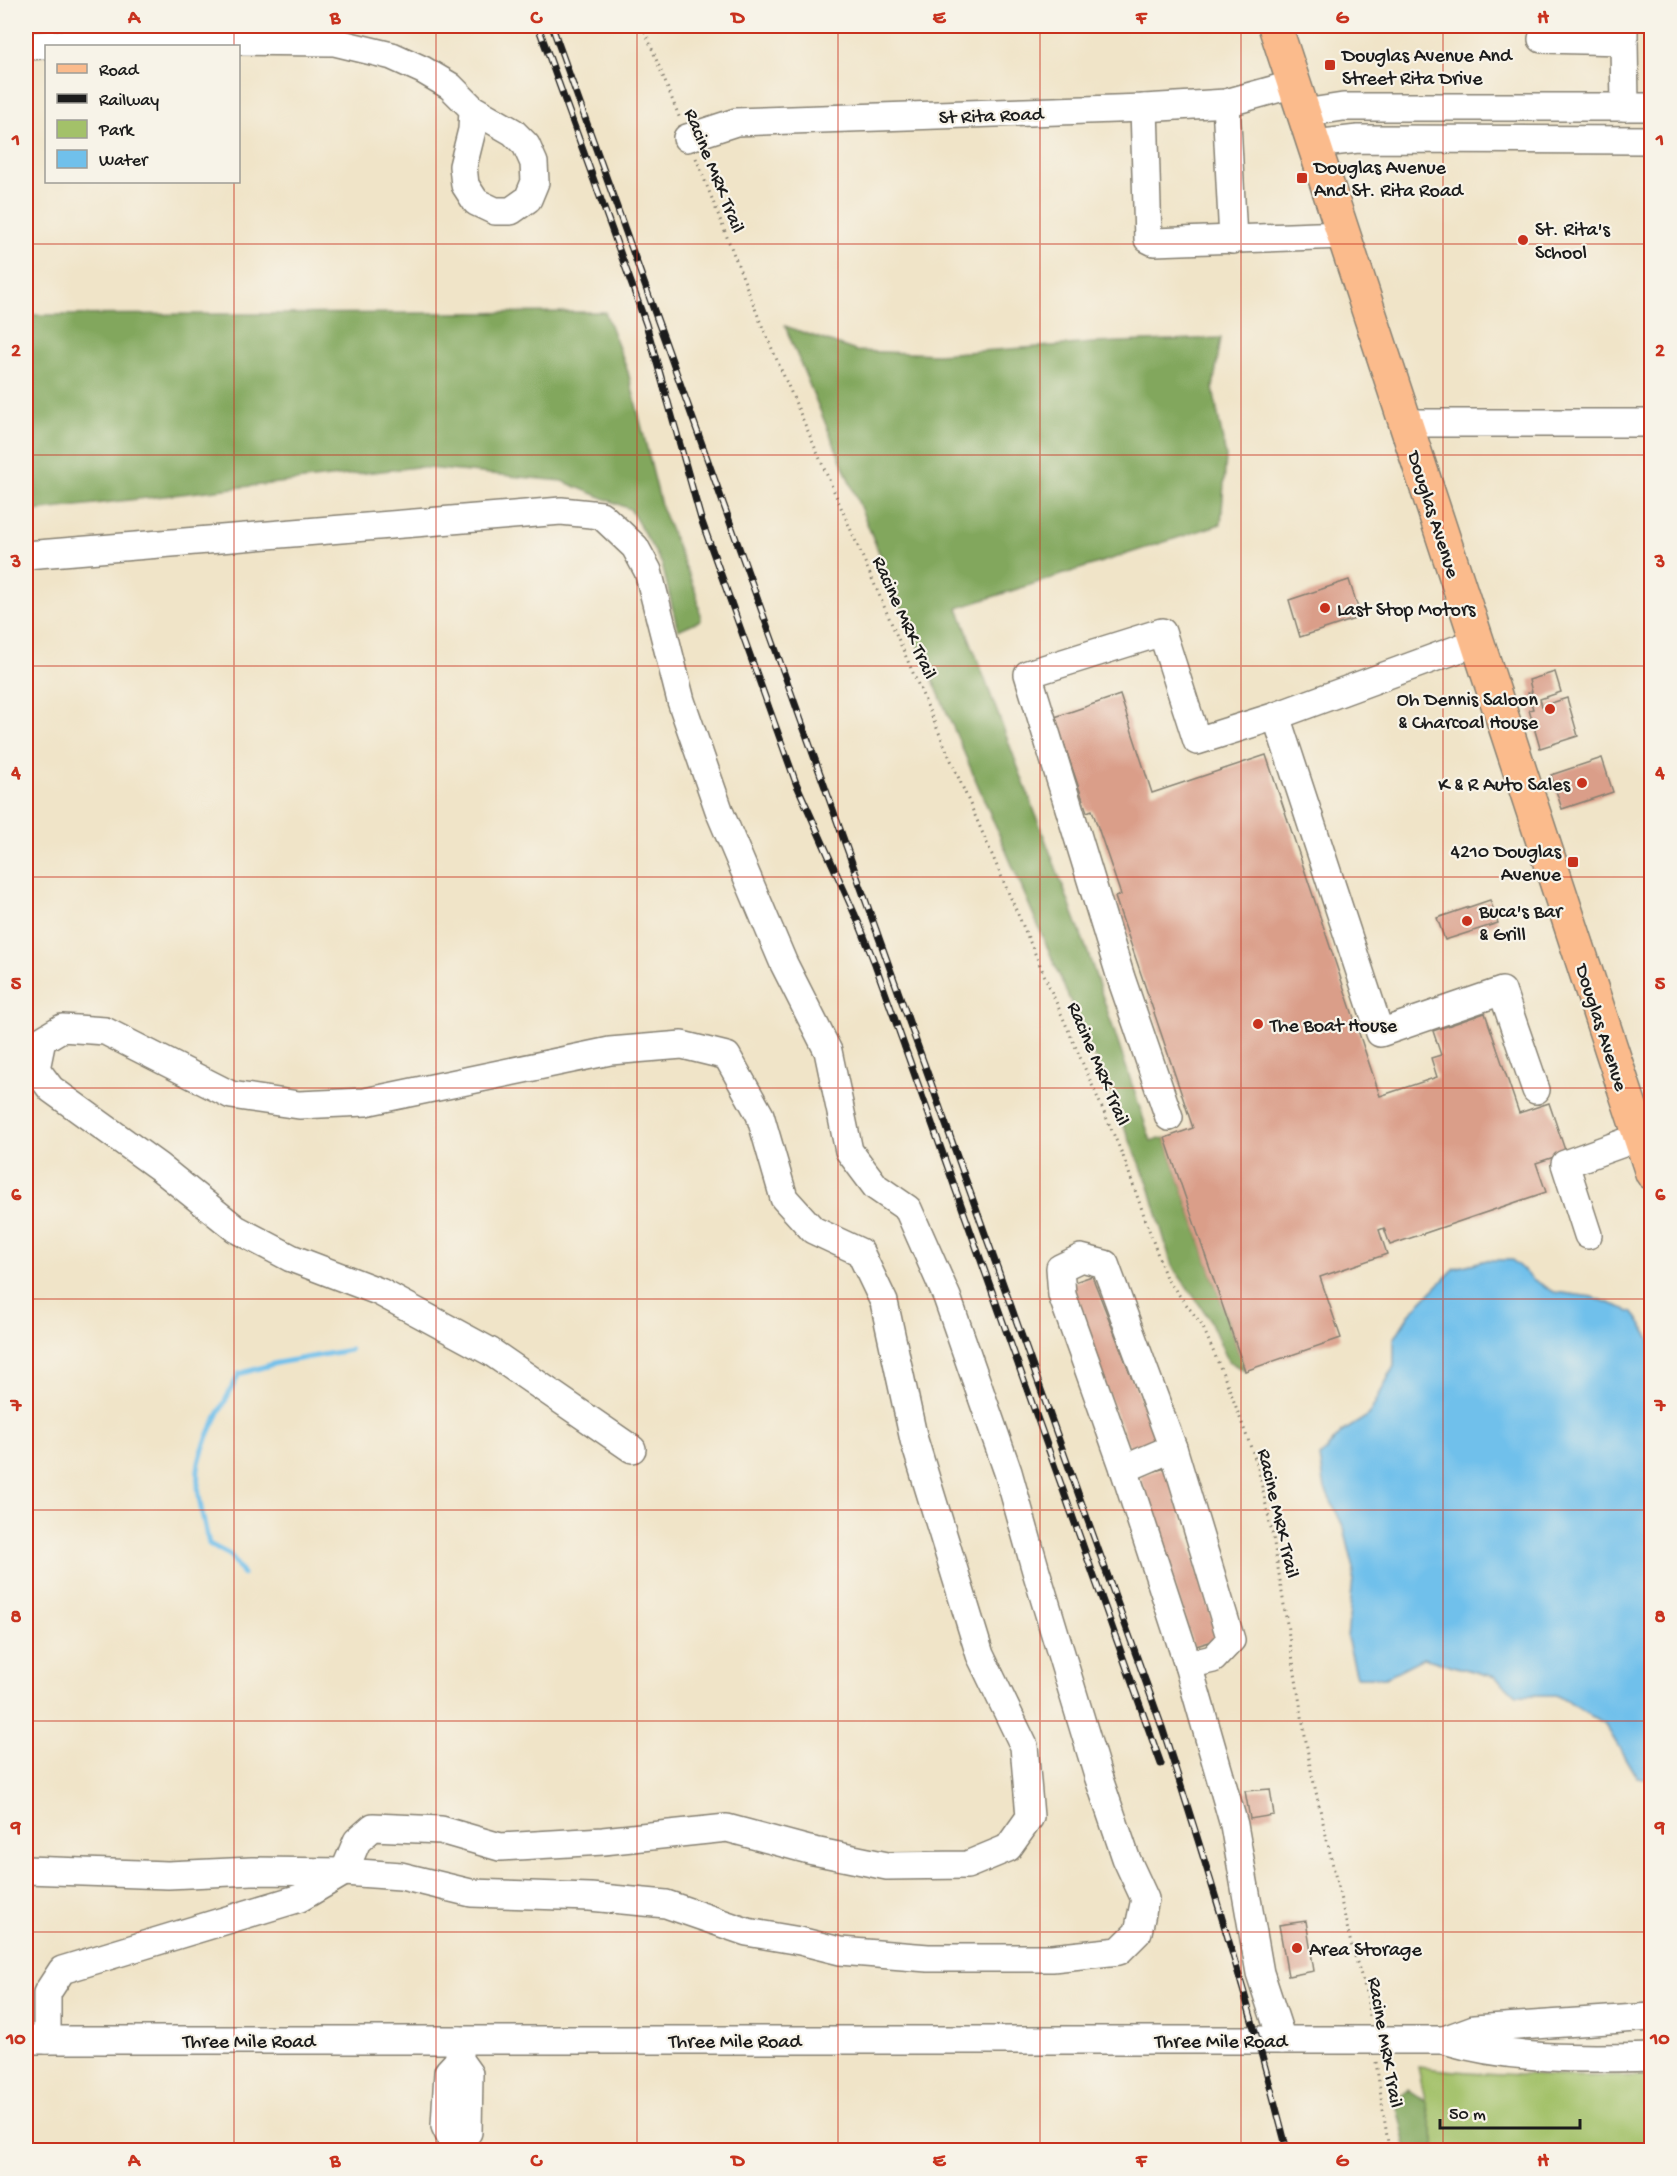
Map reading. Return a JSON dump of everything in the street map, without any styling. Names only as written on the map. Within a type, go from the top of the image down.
[{"type":"main road","name":"Douglas Avenue","points":[[1275,26],[1652,1173]]},
{"type":"street","points":[[1542,39],[1624,33],[1638,107]]},
{"type":"street","points":[[26,46],[124,40],[334,42],[392,56],[423,70],[450,86],[473,109]]},
{"type":"street","name":"St Rita Road","points":[[687,138],[736,122],[1144,108],[1299,98],[1343,107],[1638,107]]},
{"type":"street","points":[[1226,104],[1233,240]]},
{"type":"street","points":[[1144,108],[1148,239],[1154,242],[1343,235]]},
{"type":"street","points":[[1314,144],[1358,139],[1652,140]]},
{"type":"street","points":[[1405,423],[1652,423]]},
{"type":"street","points":[[26,555],[561,511],[601,516],[635,547],[648,571],[681,701],[720,813],[784,964],[828,1050],[849,1151],[876,1187],[908,1209],[947,1298],[1008,1472],[1098,1776],[1126,1858],[1145,1899],[1138,1932],[1119,1951],[1052,1958],[928,1958],[840,1951],[747,1932],[666,1904],[591,1897],[471,1893],[401,1876],[344,1872],[252,1871],[168,1875],[26,1870]]},
{"type":"street","points":[[1169,1117],[1121,978],[1028,674],[1162,632],[1197,741],[1276,716],[1477,642]]},
{"type":"street","points":[[1276,716],[1380,1033],[1502,991],[1536,1090]]},
{"type":"street","points":[[36,2040],[47,1994],[62,1970],[300,1899],[344,1872],[357,1841],[373,1827],[441,1830],[500,1847],[603,1841],[727,1828],[809,1850],[887,1866],[968,1864],[1008,1848],[1030,1817],[1024,1746],[980,1655],[914,1440],[884,1302],[860,1252],[813,1230],[784,1198],[760,1115],[727,1056],[682,1045],[610,1051],[365,1102],[299,1105],[231,1095],[105,1031],[62,1028],[42,1040],[36,1069],[51,1089],[159,1167],[236,1229],[291,1258],[380,1292],[491,1352],[632,1449]]},
{"type":"street","points":[[1588,1235],[1565,1164],[1640,1137]]},
{"type":"street","points":[[1188,1665],[1213,1659],[1231,1640],[1173,1448],[1105,1264],[1081,1258],[1060,1268],[1062,1295],[1124,1469],[1188,1665],[1234,1825],[1260,1973],[1281,2040]]},
{"type":"street","points":[[1124,1469],[1173,1448]]},
{"type":"street","name":"Three Mile Road","points":[[1444,2040],[1474,2029],[1652,2017]]},
{"type":"street","name":"Three Mile Road","points":[[36,2040],[459,2050],[1372,2039],[1444,2040],[1476,2049],[1572,2059],[1652,2057]]},
{"type":"street","points":[[452,2148],[468,2132],[469,2074],[459,2050]]},
{"type":"path","name":"Racine MRK Trail","points":[[643,26],[760,321],[1124,1156],[1166,1278],[1202,1324],[1257,1464],[1273,1537],[1310,1766],[1351,1944],[1367,1994],[1389,2151]]},
{"type":"green space","points":[[605,312],[628,372],[662,509],[697,595],[701,620],[678,630],[662,564],[630,509],[562,481],[417,467],[26,512],[26,315]]},
{"type":"green space","points":[[785,326],[856,351],[937,354],[1094,343],[1221,338],[1213,388],[1226,457],[1221,524],[958,608],[1088,953],[1151,1141],[1165,1138],[1245,1371],[1228,1361],[1209,1318],[1172,1266],[1148,1183],[900,603]]},
{"type":"green space","points":[[1418,2067],[1505,2074],[1651,2076],[1651,2150],[1436,2150]]},
{"type":"green space","points":[[1408,2090],[1426,2102],[1436,2150],[1407,2150],[1395,2099]]},
{"type":"water","points":[[1487,1260],[1512,1260],[1534,1280],[1554,1292],[1593,1297],[1633,1312],[1651,1340],[1651,1780],[1637,1778],[1605,1724],[1556,1695],[1517,1695],[1495,1677],[1423,1658],[1386,1677],[1357,1677],[1347,1638],[1354,1569],[1344,1528],[1325,1489],[1320,1457],[1342,1432],[1369,1415],[1394,1366],[1394,1339],[1411,1312],[1455,1268]]},
{"type":"building","name":"Last Stop Motors","points":[[1349,580],[1361,617],[1300,637],[1289,600]]},
{"type":"building","name":"Oh Dennis Saloon & Charcoal House","points":[[1555,672],[1561,692],[1540,699],[1542,706],[1567,698],[1578,736],[1540,748],[1529,710],[1533,709],[1528,693],[1532,692],[1529,680]]},
{"type":"building","points":[[1120,695],[1152,793],[1266,755],[1380,1096],[1437,1077],[1431,1058],[1441,1055],[1433,1031],[1485,1013],[1519,1113],[1549,1103],[1566,1153],[1536,1163],[1546,1192],[1390,1245],[1384,1228],[1379,1230],[1387,1254],[1320,1277],[1341,1338],[1245,1371],[1165,1138],[1193,1128],[1115,897],[1121,895],[1092,810],[1087,812],[1055,717]]},
{"type":"building","name":"K & R Auto Sales","points":[[1602,758],[1613,792],[1562,809],[1551,775]]},
{"type":"building","name":"Buca's Bar & Grill","points":[[1490,900],[1498,923],[1445,940],[1437,918]]},
{"type":"building","points":[[1092,1276],[1157,1442],[1131,1452],[1066,1285]]},
{"type":"building","points":[[1166,1468],[1219,1639],[1193,1647],[1140,1475]]},
{"type":"building","points":[[1270,1789],[1274,1815],[1250,1819],[1245,1791]]},
{"type":"building","name":"Area Storage","points":[[1306,1921],[1314,1971],[1288,1976],[1279,1925]]},
{"type":"waterway","points":[[243,1574],[230,1555],[209,1544],[201,1507],[198,1469],[204,1445],[215,1420],[239,1374],[277,1363],[350,1350]]},
{"type":"railway","points":[[538,26],[646,324],[701,519],[796,783],[875,964],[1161,1764]]},
{"type":"railway","points":[[552,26],[1163,1730],[1228,1939],[1287,2150]]},
{"type":"place","name":"Douglas Avenue And Street Rita Drive","points":[[1330,65]]},
{"type":"place","name":"Douglas Avenue And St. Rita Road","points":[[1302,178]]},
{"type":"place","name":"St. Rita's School","points":[[1523,240]]},
{"type":"place","name":"Last Stop Motors","points":[[1325,608]]},
{"type":"place","name":"Oh Dennis Saloon & Charcoal House","points":[[1550,709]]},
{"type":"place","name":"K & R Auto Sales","points":[[1582,783]]},
{"type":"place","name":"4210 Douglas Avenue","points":[[1573,862]]},
{"type":"place","name":"Buca's Bar & Grill","points":[[1467,921]]},
{"type":"place","name":"The Boat House","points":[[1258,1024]]},
{"type":"place","name":"Area Storage","points":[[1297,1948]]}]
